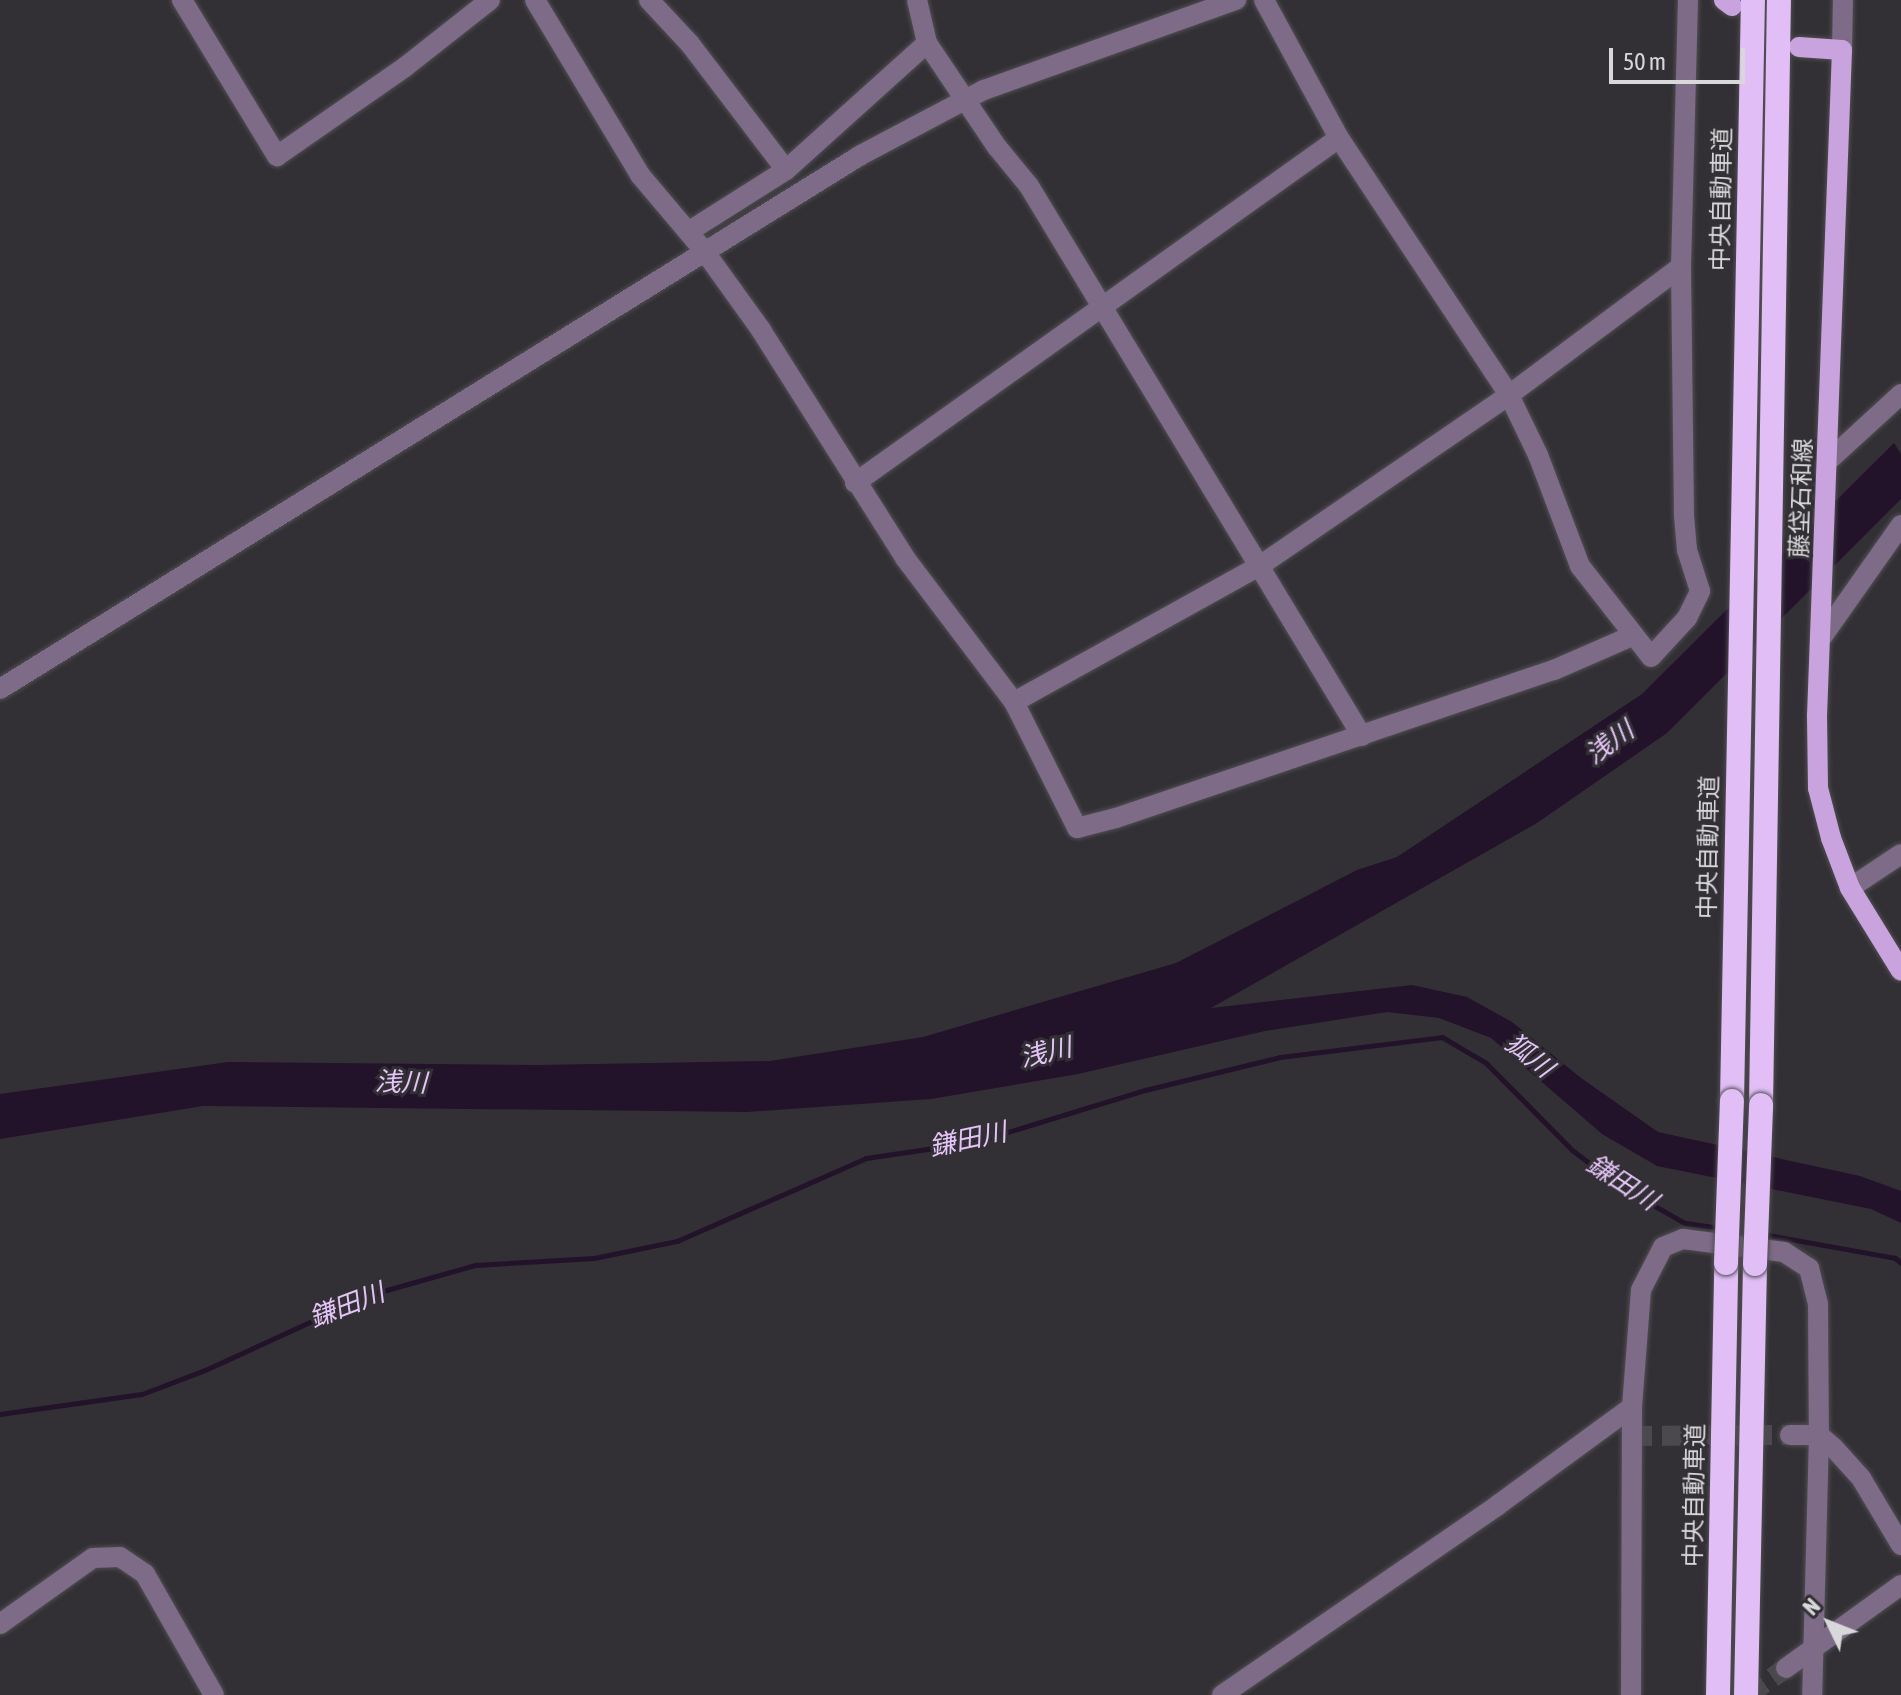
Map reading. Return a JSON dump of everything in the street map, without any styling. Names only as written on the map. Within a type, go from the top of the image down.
[{"type":"highway","points":[[1746,1695],[1761,1105],[1779,0]]},
{"type":"highway","name":"中央自動車道","points":[[1718,1695],[1743,513],[1736,2]]},
{"type":"main road","points":[[1799,47],[1842,50]]},
{"type":"main road","name":"藤垈石和線","points":[[1842,50],[1817,732],[1818,788],[1831,838],[1850,888],[1901,971]]},
{"type":"street","points":[[182,0],[277,156],[405,67],[490,0]]},
{"type":"street","points":[[535,0],[640,175],[705,252],[761,330],[905,558],[1014,702],[1077,828],[1554,670],[1632,636]]},
{"type":"street","points":[[649,0],[690,44],[786,170]]},
{"type":"street","points":[[917,0],[927,43],[963,99],[1029,186],[1362,736]]},
{"type":"street","points":[[0,689],[861,155],[963,99],[1236,0]]},
{"type":"street","points":[[1264,0],[1339,138],[1509,395],[1538,455],[1580,566],[1651,657],[1687,618],[1700,591],[1687,550],[1684,515],[1681,267],[1688,0]]},
{"type":"street","points":[[1842,50],[1843,0]]},
{"type":"street","points":[[688,232],[786,170],[927,43]]},
{"type":"street","points":[[855,483],[1339,138]]},
{"type":"street","points":[[1014,702],[1258,567],[1509,395],[1681,267]]},
{"type":"street","points":[[1828,461],[1901,394]]},
{"type":"street","points":[[1822,637],[1901,525]]},
{"type":"street","points":[[1850,888],[1901,854]]},
{"type":"street","points":[[1631,1695],[1632,1407],[1641,1290],[1663,1247],[1683,1239],[1784,1252],[1809,1268],[1818,1304],[1819,1435],[1812,1695]]},
{"type":"street","points":[[1222,1695],[1498,1505],[1632,1407]]},
{"type":"street","points":[[1790,1435],[1819,1435],[1861,1478],[1901,1545]]},
{"type":"street","points":[[0,1624],[93,1558],[120,1557],[145,1574],[214,1695]]},
{"type":"street","points":[[1786,1668],[1901,1585]]},
{"type":"water","points":[[1894,443],[1901,454],[1901,499],[1667,733],[1537,823],[1211,1008],[1412,985],[1467,997],[1512,1022],[1581,1078],[1658,1132],[1860,1176],[1901,1191],[1901,1223],[1871,1209],[1657,1166],[1602,1134],[1491,1038],[1439,1018],[1387,1012],[1265,1031],[1078,1074],[931,1099],[747,1112],[203,1106],[0,1139],[0,1094],[228,1062],[537,1065],[770,1061],[923,1037],[1176,963],[1357,870],[1397,857],[1642,694]]},
{"type":"waterway","name":"鎌田川","points":[[0,1414],[142,1394],[205,1370],[369,1295],[475,1265],[594,1258],[677,1241],[866,1158],[975,1142],[1145,1090],[1280,1057],[1442,1037],[1486,1063],[1572,1150],[1621,1187],[1685,1223],[1720,1228]]},
{"type":"waterway","name":"鎌田川","points":[[1762,1234],[1895,1258],[1901,1263]]},
{"type":"tunnel","points":[[1632,1436],[1790,1435]]},
{"type":"tunnel","points":[[1748,1695],[1786,1668]]},
{"type":"water label","name":"浅川","points":[[1610,743]]},
{"type":"water label","name":"浅川","points":[[1046,1053]]},
{"type":"water label","name":"狐川","points":[[1529,1056]]},
{"type":"water label","name":"浅川","points":[[401,1083]]}]
